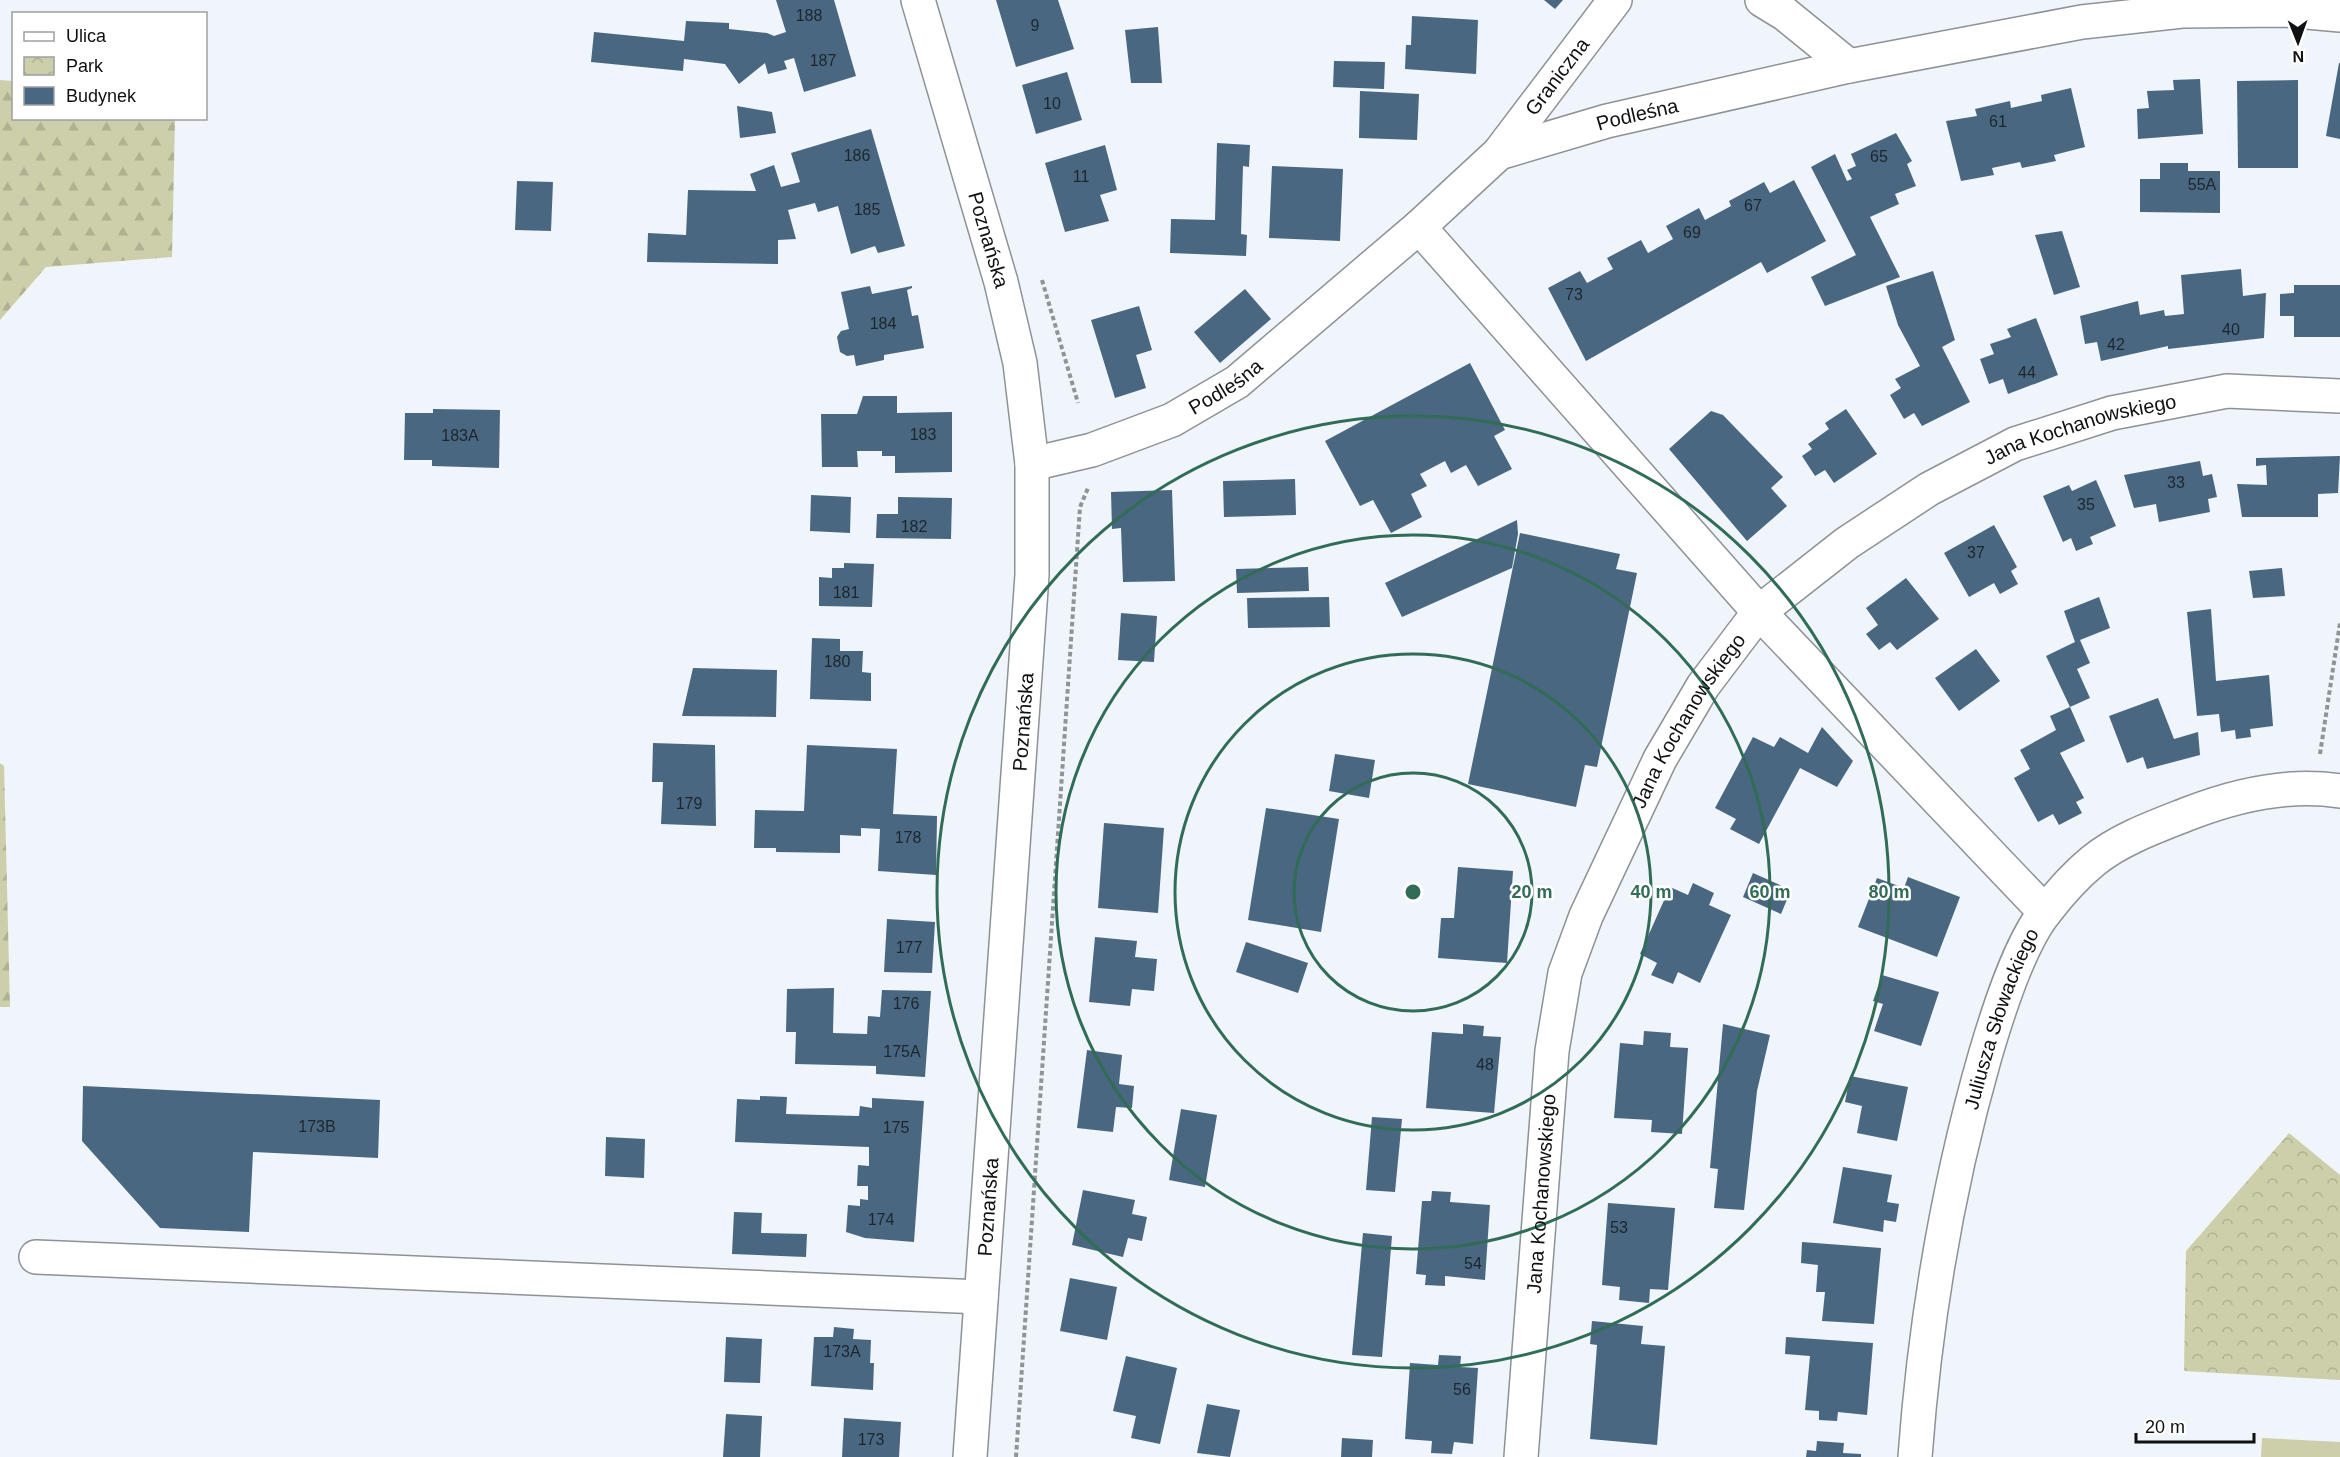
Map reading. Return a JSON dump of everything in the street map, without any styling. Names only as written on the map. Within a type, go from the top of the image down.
[{"type":"street","name":"Poznańska","points":[[918,0],[1001,282],[1020,363],[1032,464],[1032,575],[969,1457]]},
{"type":"street","name":"Graniczna","points":[[1499,153],[1615,0]]},
{"type":"street","points":[[1762,0],[1785,14],[1849,66]]},
{"type":"street","name":"Podleśna","points":[[1032,464],[1092,450],[1172,420],[1237,382],[1419,227],[1499,153],[1607,121],[1849,66],[2082,22],[2182,11],[2284,10],[2340,15]]},
{"type":"street","points":[[1419,227],[1760,612],[2044,912]]},
{"type":"street","name":"Jana Kochanowskiego","points":[[1521,1457],[1552,1051],[1565,973],[1586,916],[1660,759],[1703,686],[1760,612],[1847,543],[1929,489],[2016,444],[2112,413],[2227,391],[2340,396]]},
{"type":"street","name":"Juliusza Słowackiego","points":[[1915,1457],[1940,1238],[1963,1133],[1995,1021],[2019,960],[2044,912],[2093,861],[2148,829],[2205,807],[2260,793],[2328,789]]},
{"type":"street","points":[[36,1257],[981,1297]]},
{"type":"path","points":[[1016,1457],[1080,507],[1088,488],[1095,484]]},
{"type":"path","points":[[2328,789],[2340,623]]},
{"type":"green space","points":[[0,80],[12,81],[12,120],[175,120],[172,257],[46,267],[0,320]]},
{"type":"green space","points":[[0,763],[4,766],[10,1007],[0,1007]]},
{"type":"green space","points":[[2289,1133],[2340,1175],[2340,1380],[2184,1371],[2186,1251]]},
{"type":"green space","points":[[2262,1438],[2340,1442],[2340,1457],[2261,1457]]},
{"type":"building","points":[[776,0],[834,0],[856,76],[804,92],[794,58],[784,61],[787,69],[768,74],[765,63],[739,84],[725,64],[684,59],[683,71],[591,62],[594,32],[684,41],[686,21],[729,23],[729,29],[767,33],[774,36],[786,32]]},
{"type":"building","points":[[996,0],[1058,0],[1074,49],[1016,67]]},
{"type":"building","points":[[1544,0],[1563,0],[1555,9]]},
{"type":"building","points":[[1412,16],[1478,20],[1476,74],[1405,69],[1406,45],[1411,45]]},
{"type":"building","points":[[1158,27],[1162,83],[1131,83],[1125,30]]},
{"type":"building","points":[[1334,61],[1385,62],[1384,89],[1333,87]]},
{"type":"building","points":[[2340,63],[2340,139],[2326,136]]},
{"type":"building","points":[[1067,72],[1082,120],[1036,134],[1022,85]]},
{"type":"building","points":[[2200,79],[2203,134],[2138,139],[2137,109],[2149,108],[2147,91],[2174,90],[2173,80]]},
{"type":"building","points":[[2298,80],[2298,168],[2238,168],[2237,81]]},
{"type":"building","points":[[2071,88],[2085,147],[2054,155],[2056,161],[2022,168],[2020,162],[1992,168],[1994,175],[1961,181],[1946,121],[1977,116],[1975,109],[2010,101],[2011,108],[2042,101],[2041,95]]},
{"type":"building","points":[[1360,91],[1419,94],[1417,140],[1359,138]]},
{"type":"building","points":[[737,106],[772,112],[776,133],[740,138]]},
{"type":"building","points":[[871,129],[905,246],[878,253],[875,246],[851,254],[838,206],[818,212],[815,203],[788,210],[796,239],[778,240],[778,264],[647,262],[648,233],[686,235],[688,190],[756,191],[750,174],[774,165],[781,187],[800,182],[791,153]]},
{"type":"building","points":[[1896,133],[1912,161],[1907,164],[1916,186],[1895,194],[1899,204],[1870,217],[1900,277],[1825,306],[1811,277],[1856,255],[1811,167],[1835,154],[1847,181],[1852,179],[1847,170],[1856,166],[1851,154]]},
{"type":"building","points":[[1217,143],[1250,145],[1249,167],[1243,166],[1241,234],[1247,235],[1246,256],[1170,253],[1171,219],[1215,220]]},
{"type":"building","points":[[1105,145],[1117,190],[1100,195],[1109,221],[1065,232],[1045,163]]},
{"type":"building","points":[[2160,163],[2188,163],[2188,171],[2220,171],[2220,213],[2140,212],[2140,179],[2160,179]]},
{"type":"building","points":[[1272,166],[1343,169],[1340,241],[1269,238]]},
{"type":"building","points":[[1794,180],[1826,241],[1767,273],[1761,262],[1586,361],[1548,288],[1580,271],[1587,283],[1613,269],[1607,258],[1641,240],[1648,253],[1673,239],[1666,226],[1699,208],[1705,220],[1731,206],[1729,201],[1764,182],[1770,193]]},
{"type":"building","points":[[517,181],[553,182],[551,231],[515,230]]},
{"type":"building","points":[[2062,231],[2080,287],[2054,295],[2035,235]]},
{"type":"building","points":[[2241,269],[2243,296],[2266,293],[2264,338],[2168,349],[2168,346],[2101,361],[2097,342],[2085,344],[2080,316],[2138,301],[2140,315],[2164,310],[2165,316],[2184,314],[2181,275]]},
{"type":"building","points":[[1933,271],[1955,340],[1942,347],[1970,402],[1922,426],[1914,413],[1904,419],[1890,395],[1901,388],[1895,379],[1920,366],[1898,325],[1886,286]]},
{"type":"building","points":[[2294,285],[2340,285],[2340,337],[2294,337],[2294,316],[2280,316],[2280,294],[2294,293]]},
{"type":"building","points":[[870,286],[872,294],[912,286],[907,290],[912,316],[918,315],[924,348],[884,355],[884,360],[856,366],[854,355],[847,356],[840,352],[837,337],[841,331],[849,329],[841,292]]},
{"type":"building","points":[[1245,289],[1271,319],[1220,363],[1194,332]]},
{"type":"building","points":[[1139,306],[1152,350],[1136,355],[1146,388],[1115,398],[1091,320]]},
{"type":"building","points":[[2036,318],[2058,375],[2008,394],[2003,379],[1989,384],[1980,359],[1994,354],[1990,344],[2011,337],[2007,329]]},
{"type":"building","points":[[1470,363],[1505,430],[1494,436],[1512,469],[1478,486],[1466,465],[1451,473],[1445,461],[1420,474],[1427,486],[1411,494],[1422,517],[1391,533],[1373,500],[1360,506],[1325,441]]},
{"type":"building","points":[[863,396],[897,396],[897,413],[952,412],[952,472],[895,473],[895,456],[882,456],[882,451],[857,451],[858,467],[822,467],[821,414],[857,414]]},
{"type":"building","points":[[433,409],[500,410],[499,468],[432,466],[432,460],[404,460],[405,413],[433,413]]},
{"type":"building","points":[[1846,409],[1877,454],[1834,483],[1825,470],[1815,476],[1802,456],[1812,449],[1808,444],[1829,429],[1825,423]]},
{"type":"building","points":[[1711,411],[1723,415],[1783,477],[1771,488],[1787,506],[1747,541],[1669,449]]},
{"type":"building","points":[[2340,456],[2338,493],[2318,494],[2318,517],[2242,517],[2237,484],[2267,485],[2266,465],[2256,466],[2256,458]]},
{"type":"building","points":[[2200,461],[2203,476],[2212,474],[2217,497],[2208,499],[2210,512],[2159,522],[2156,504],[2134,508],[2124,475]]},
{"type":"building","points":[[1295,479],[1296,515],[1224,517],[1223,481]]},
{"type":"building","points":[[2096,480],[2116,526],[2090,537],[2093,544],[2076,551],[2071,538],[2063,542],[2043,496],[2069,485],[2072,491]]},
{"type":"building","points":[[1172,490],[1175,581],[1123,582],[1121,528],[1112,529],[1111,492]]},
{"type":"building","points":[[811,495],[851,497],[850,533],[810,531]]},
{"type":"building","points":[[898,497],[952,498],[951,539],[876,538],[877,514],[898,514]]},
{"type":"building","points":[[1517,520],[1518,534],[1512,568],[1402,617],[1385,583]]},
{"type":"building","points":[[1994,525],[2017,567],[2011,571],[2018,584],[2000,594],[1994,583],[1969,597],[1944,553]]},
{"type":"building","points":[[1520,533],[1620,554],[1616,569],[1637,573],[1597,767],[1585,765],[1576,807],[1468,784]]},
{"type":"building","points":[[844,563],[874,564],[872,607],[819,606],[819,577],[832,578],[832,568],[844,568]]},
{"type":"building","points":[[1308,567],[1309,591],[1237,593],[1236,569]]},
{"type":"building","points":[[2282,568],[2285,596],[2253,598],[2249,571]]},
{"type":"building","points":[[1906,578],[1939,619],[1897,650],[1890,642],[1879,650],[1866,634],[1878,625],[1866,608]]},
{"type":"building","points":[[1329,597],[1330,627],[1248,628],[1247,598]]},
{"type":"building","points":[[2099,597],[2110,628],[2080,640],[2090,663],[2077,669],[2090,698],[2070,707],[2046,656],[2075,642],[2064,611]]},
{"type":"building","points":[[2211,609],[2216,681],[2269,675],[2273,726],[2250,729],[2251,737],[2236,739],[2235,730],[2221,732],[2219,714],[2197,716],[2187,612]]},
{"type":"building","points":[[1121,613],[1157,616],[1154,662],[1118,660]]},
{"type":"building","points":[[812,638],[840,639],[840,651],[863,651],[862,672],[871,673],[871,701],[810,699]]},
{"type":"building","points":[[1976,649],[2000,681],[1959,711],[1935,678]]},
{"type":"building","points":[[693,668],[777,670],[776,717],[682,716]]},
{"type":"building","points":[[2158,698],[2174,739],[2198,732],[2200,755],[2147,769],[2143,757],[2127,763],[2109,716]]},
{"type":"building","points":[[2070,707],[2085,741],[2060,753],[2084,798],[2076,802],[2082,813],[2059,825],[2053,814],[2038,822],[2014,778],[2030,769],[2020,750],[2056,730],[2050,716]]},
{"type":"building","points":[[1822,727],[1853,761],[1837,787],[1800,768],[1759,844],[1730,829],[1736,819],[1715,808],[1753,737],[1774,747],[1780,737],[1808,753]]},
{"type":"building","points":[[653,743],[715,745],[716,826],[661,824],[663,782],[652,782]]},
{"type":"building","points":[[807,745],[897,749],[893,814],[937,816],[936,875],[878,871],[880,829],[861,828],[861,836],[840,835],[840,853],[776,852],[776,848],[754,848],[755,810],[804,811]]},
{"type":"building","points":[[1335,754],[1375,760],[1369,798],[1329,791]]},
{"type":"building","points":[[1266,808],[1339,819],[1321,932],[1248,920]]},
{"type":"building","points":[[1104,823],[1164,828],[1158,913],[1098,908]]},
{"type":"building","points":[[1458,867],[1513,871],[1507,963],[1438,958],[1441,918],[1454,918]]},
{"type":"building","points":[[1753,873],[1791,890],[1781,914],[1743,897]]},
{"type":"building","points":[[1908,877],[1960,897],[1937,957],[1858,927],[1877,878],[1904,888]]},
{"type":"building","points":[[1693,883],[1714,893],[1709,905],[1731,915],[1700,983],[1678,972],[1673,984],[1651,975],[1657,963],[1640,954],[1670,887],[1688,895]]},
{"type":"building","points":[[887,919],[935,922],[932,973],[884,972]]},
{"type":"building","points":[[1095,937],[1137,941],[1135,957],[1157,959],[1154,991],[1132,989],[1130,1006],[1089,1002]]},
{"type":"building","points":[[1246,942],[1308,963],[1298,993],[1236,972]]},
{"type":"building","points":[[1882,975],[1939,992],[1921,1046],[1874,1031],[1883,1004],[1873,1001]]},
{"type":"building","points":[[834,988],[833,1033],[867,1034],[868,1016],[880,1017],[882,990],[931,991],[925,1077],[876,1074],[876,1066],[795,1064],[796,1032],[786,1032],[787,989]]},
{"type":"building","points":[[1463,1024],[1484,1026],[1483,1036],[1501,1037],[1494,1113],[1426,1108],[1432,1032],[1463,1034]]},
{"type":"building","points":[[1723,1024],[1770,1035],[1757,1091],[1744,1210],[1714,1208],[1718,1169],[1710,1168]]},
{"type":"building","points":[[1644,1031],[1671,1033],[1670,1047],[1688,1048],[1682,1134],[1651,1132],[1652,1120],[1614,1118],[1620,1043],[1643,1045]]},
{"type":"building","points":[[1087,1050],[1122,1055],[1119,1084],[1134,1086],[1132,1108],[1116,1107],[1113,1132],[1077,1128]]},
{"type":"building","points":[[1850,1076],[1908,1087],[1897,1141],[1857,1133],[1862,1106],[1845,1102]]},
{"type":"building","points":[[83,1086],[380,1100],[378,1158],[253,1152],[249,1232],[160,1228],[82,1141]]},
{"type":"building","points":[[760,1096],[787,1097],[786,1114],[859,1116],[860,1106],[872,1108],[872,1098],[924,1101],[914,1242],[865,1238],[846,1232],[848,1205],[860,1206],[860,1199],[868,1200],[868,1186],[857,1186],[858,1165],[869,1166],[869,1147],[735,1142],[737,1099],[760,1100]]},
{"type":"building","points":[[1181,1109],[1217,1115],[1205,1187],[1169,1180]]},
{"type":"building","points":[[1372,1117],[1402,1119],[1395,1192],[1366,1190]]},
{"type":"building","points":[[606,1137],[645,1139],[644,1178],[605,1176]]},
{"type":"building","points":[[1843,1167],[1892,1175],[1887,1202],[1899,1204],[1896,1222],[1884,1220],[1883,1232],[1833,1223]]},
{"type":"building","points":[[1083,1190],[1135,1200],[1132,1214],[1147,1217],[1142,1241],[1128,1238],[1123,1257],[1072,1245]]},
{"type":"building","points":[[1432,1191],[1451,1192],[1450,1202],[1490,1205],[1485,1280],[1445,1276],[1445,1286],[1425,1285],[1426,1275],[1416,1274],[1422,1201],[1431,1201]]},
{"type":"building","points":[[1608,1203],[1675,1208],[1668,1290],[1650,1289],[1649,1303],[1619,1300],[1620,1287],[1602,1285]]},
{"type":"building","points":[[734,1212],[762,1213],[761,1233],[807,1234],[806,1257],[732,1254]]},
{"type":"building","points":[[1363,1233],[1392,1236],[1382,1357],[1352,1355]]},
{"type":"building","points":[[1802,1242],[1881,1248],[1874,1324],[1822,1321],[1825,1292],[1816,1292],[1818,1265],[1801,1263]]},
{"type":"building","points":[[1070,1278],[1117,1287],[1107,1340],[1060,1331]]},
{"type":"building","points":[[1592,1321],[1643,1326],[1641,1344],[1665,1346],[1657,1445],[1590,1439],[1597,1345],[1590,1344]]},
{"type":"building","points":[[834,1327],[854,1329],[853,1339],[871,1340],[870,1363],[874,1363],[873,1390],[811,1386],[814,1337],[833,1337]]},
{"type":"building","points":[[726,1337],[762,1339],[760,1383],[724,1382]]},
{"type":"building","points":[[1786,1337],[1873,1343],[1867,1415],[1838,1412],[1837,1421],[1819,1420],[1819,1411],[1805,1410],[1810,1356],[1785,1354]]},
{"type":"building","points":[[1439,1355],[1461,1356],[1460,1367],[1478,1368],[1473,1444],[1454,1442],[1452,1454],[1431,1453],[1432,1441],[1405,1439],[1410,1363],[1438,1365]]},
{"type":"building","points":[[1126,1356],[1177,1368],[1160,1444],[1131,1438],[1136,1416],[1113,1411]]},
{"type":"building","points":[[1207,1404],[1240,1410],[1230,1457],[1197,1453]]},
{"type":"building","points":[[726,1414],[762,1416],[760,1457],[723,1457]]},
{"type":"building","points":[[844,1418],[901,1422],[899,1457],[842,1457]]},
{"type":"building","points":[[1342,1438],[1373,1440],[1372,1457],[1341,1457]]},
{"type":"building","points":[[1817,1441],[1844,1443],[1843,1453],[1861,1454],[1861,1457],[1806,1457],[1807,1450],[1816,1451]]}]
